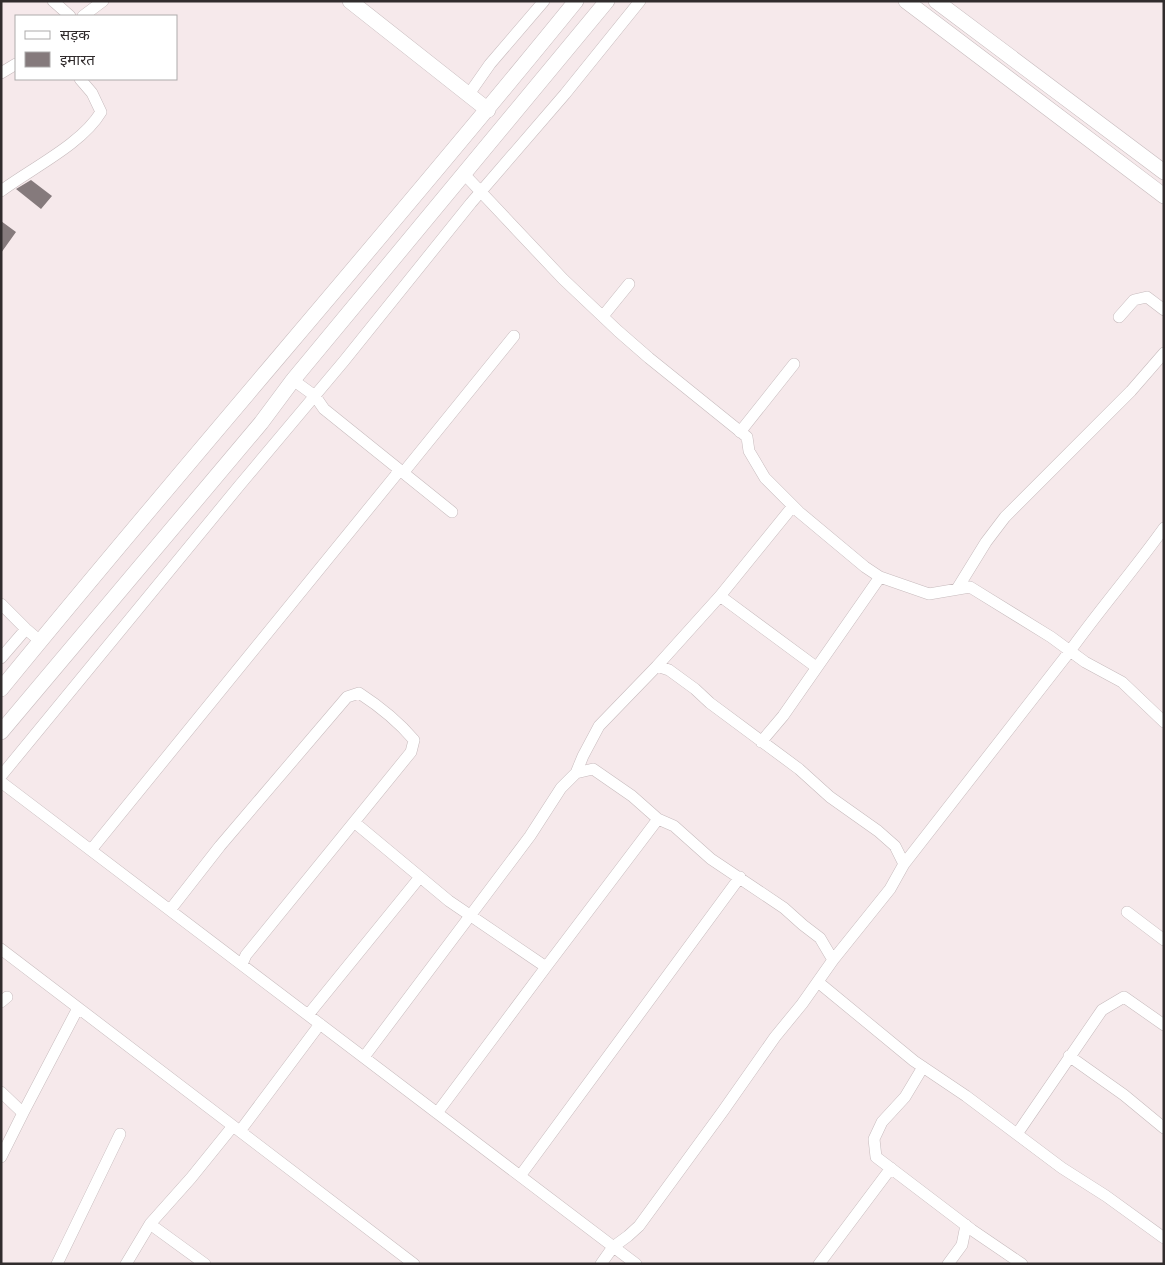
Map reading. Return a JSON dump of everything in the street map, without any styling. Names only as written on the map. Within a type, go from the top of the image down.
[{"type":"street","points":[[53,1],[69,15]]},
{"type":"street","points":[[84,15],[104,1]]},
{"type":"street","points":[[350,1],[488,110]]},
{"type":"street","points":[[469,94],[490,64],[544,1]]},
{"type":"street","points":[[1,689],[87,584],[488,110],[576,1]]},
{"type":"street","points":[[1,732],[260,423],[293,380],[607,1]]},
{"type":"street","points":[[1,776],[429,258],[481,191],[565,94],[640,1]]},
{"type":"street","points":[[906,1],[1164,196]]},
{"type":"street","points":[[936,1],[1162,168]]},
{"type":"street","points":[[1,73],[15,65]]},
{"type":"street","points":[[1,191],[63,148],[95,122],[101,112],[92,93],[81,80]]},
{"type":"street","points":[[446,159],[464,174],[516,231],[603,316],[649,358],[747,437],[749,451],[760,472],[793,506],[850,556],[880,577],[929,594],[970,587],[1086,662],[1122,682],[1164,722]]},
{"type":"street","points":[[603,316],[629,284]]},
{"type":"street","points":[[1120,317],[1134,300],[1147,297],[1164,310]]},
{"type":"street","points":[[91,850],[514,336]]},
{"type":"street","points":[[957,588],[986,542],[1006,517],[1142,379],[1164,353]]},
{"type":"street","points":[[740,432],[794,364]]},
{"type":"street","points":[[293,380],[315,396],[324,409],[452,512]]},
{"type":"street","points":[[364,1057],[530,836],[561,788],[576,773],[599,726],[657,666],[720,596],[793,506]]},
{"type":"street","points":[[601,1264],[613,1247],[639,1226],[724,1111],[775,1037],[890,888],[904,864],[1164,528]]},
{"type":"street","points":[[761,742],[783,716],[880,577]]},
{"type":"street","points":[[720,596],[816,667]]},
{"type":"street","points":[[1,604],[40,641]]},
{"type":"street","points":[[1,658],[26,629]]},
{"type":"street","points":[[657,666],[669,670],[761,742],[799,769],[830,796],[878,831],[895,846],[904,864]]},
{"type":"street","points":[[170,910],[220,846],[242,823],[347,697],[359,693],[377,705],[414,740],[411,752],[246,955],[242,964]]},
{"type":"street","points":[[576,773],[593,769],[632,796],[658,819],[674,826],[711,859],[784,908],[820,938],[833,960]]},
{"type":"street","points":[[1,782],[636,1264]]},
{"type":"street","points":[[437,1113],[658,819]]},
{"type":"street","points":[[354,822],[449,901],[546,967]]},
{"type":"street","points":[[308,1014],[420,877]]},
{"type":"street","points":[[520,1176],[740,877]]},
{"type":"street","points":[[1127,912],[1164,940]]},
{"type":"street","points":[[1,949],[414,1264]]},
{"type":"street","points":[[818,982],[924,1067],[1062,1168],[1106,1196],[1164,1238]]},
{"type":"street","points":[[1016,1134],[1102,1010],[1124,998],[1164,1025]]},
{"type":"street","points":[[1,1157],[78,1008]]},
{"type":"street","points":[[126,1264],[150,1224],[236,1128],[320,1024]]},
{"type":"street","points":[[1069,1056],[1124,1095],[1164,1128]]},
{"type":"street","points":[[924,1067],[905,1097],[882,1122],[874,1139],[876,1156],[1002,1252],[1022,1264]]},
{"type":"street","points":[[1,1092],[23,1113]]},
{"type":"street","points":[[57,1264],[120,1134]]},
{"type":"street","points":[[819,1264],[891,1168]]},
{"type":"street","points":[[150,1224],[205,1264]]},
{"type":"street","points":[[948,1264],[962,1245],[966,1225]]},
{"type":"building","points":[[31,180],[52,196],[41,209],[16,189]]},
{"type":"building","points":[[1,221],[16,232],[1,253]]}]
